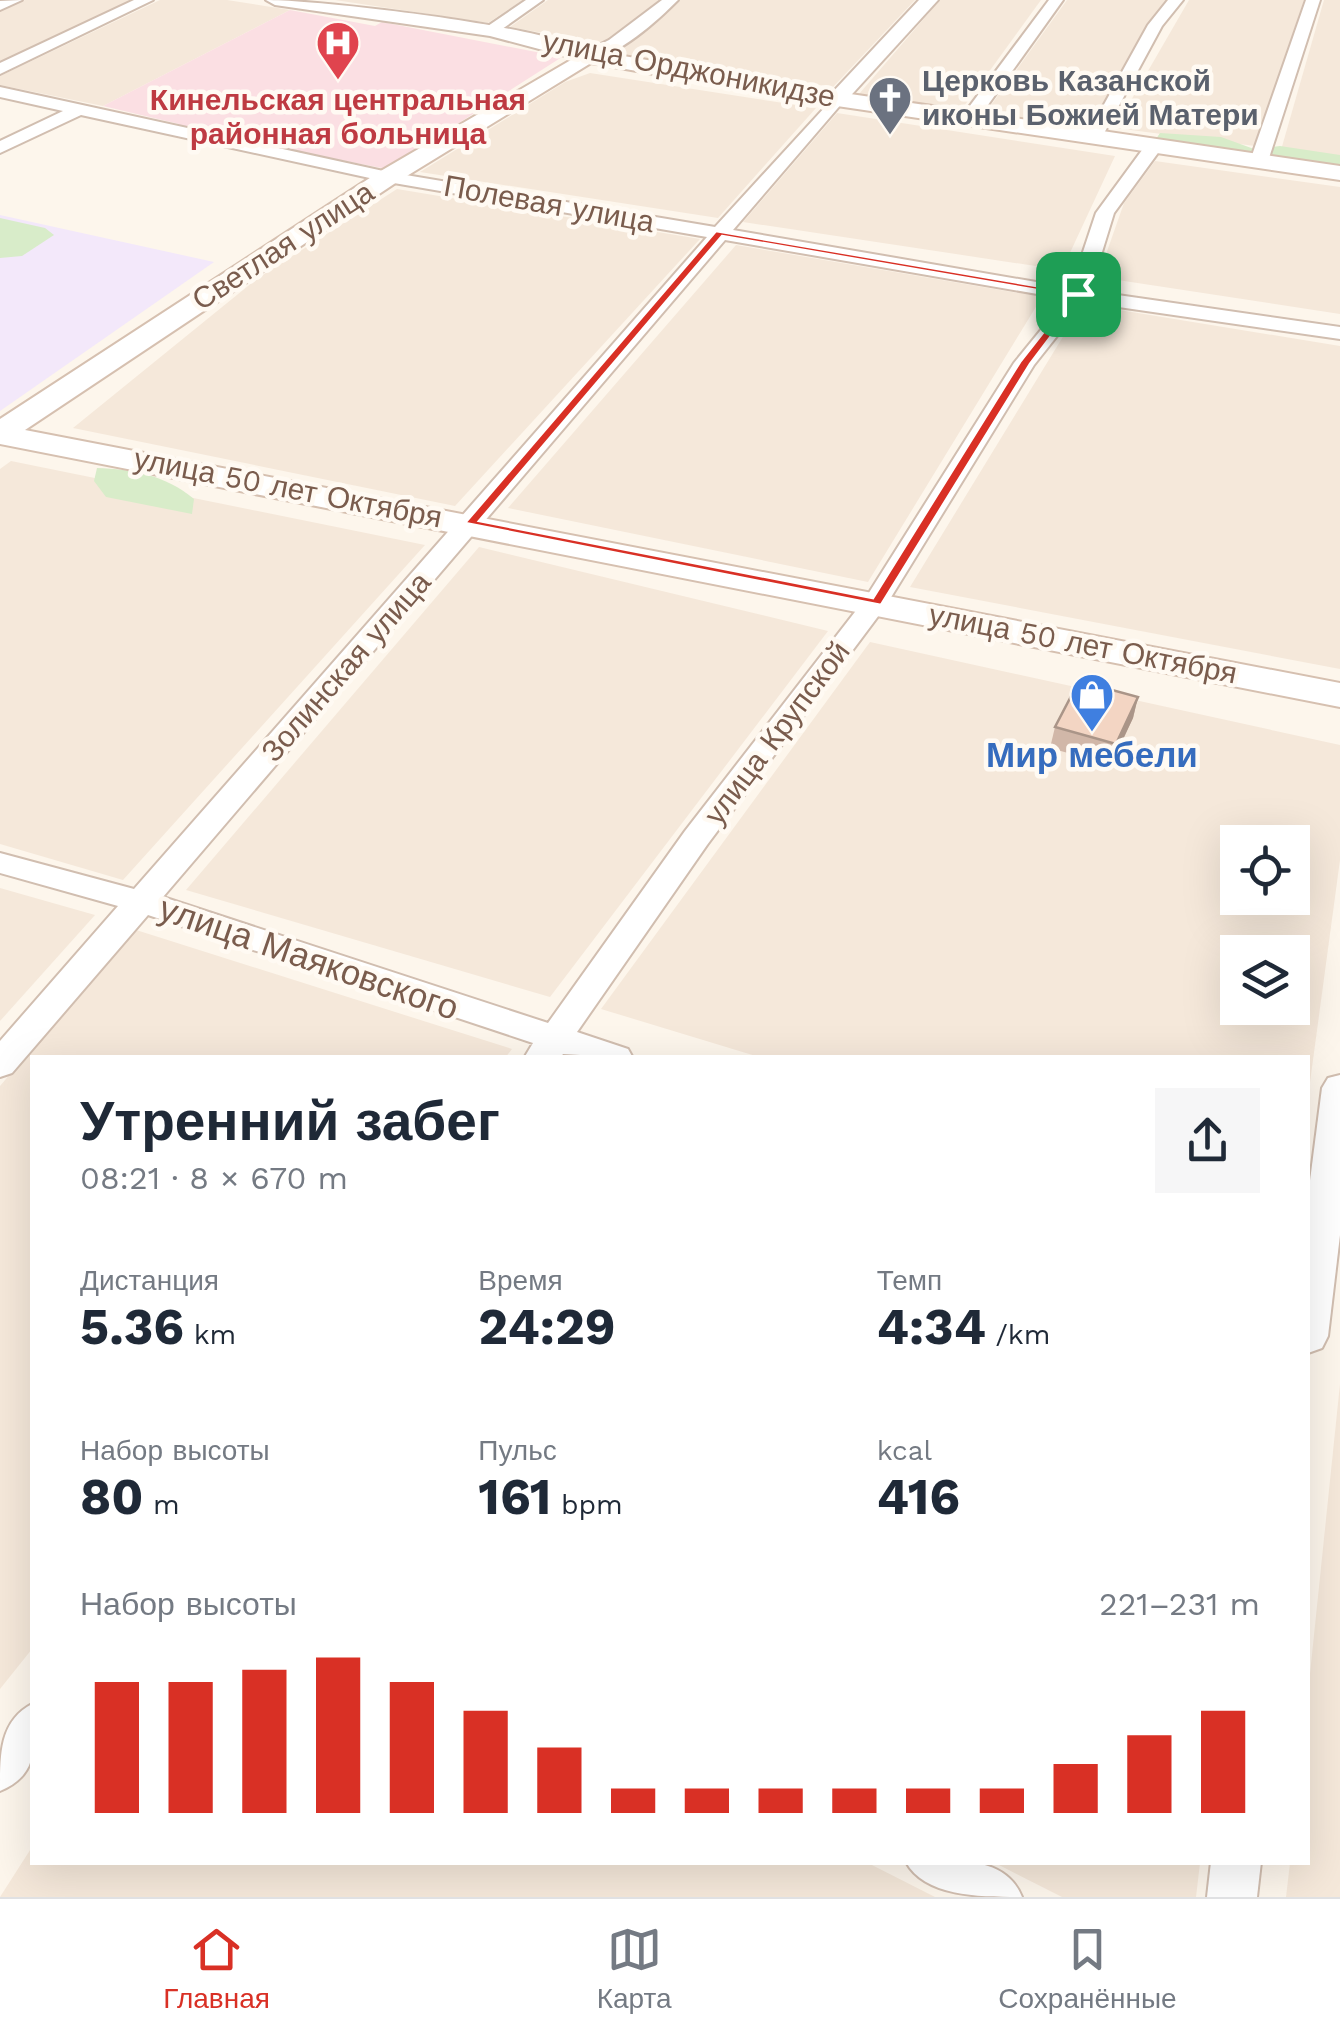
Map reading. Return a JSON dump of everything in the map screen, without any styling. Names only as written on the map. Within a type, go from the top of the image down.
[{"type":"main road","name":"улица Орджоникидзе","points":[[588,56],[837,99],[1340,173]]},
{"type":"main road","name":"Светлая улица","points":[[0,434],[388,177],[588,56]]},
{"type":"main road","name":"улица 50 лет Октября","points":[[0,434],[1340,695]]},
{"type":"street","points":[[0,6],[14,0]]},
{"type":"street","points":[[0,69],[146,0]]},
{"type":"street","name":"улица Орджоникидзе","points":[[282,0],[490,31],[588,56]]},
{"type":"street","points":[[490,31],[536,0]]},
{"type":"street","name":"Светлая улица","points":[[588,56],[614,43],[671,0]]},
{"type":"street","name":"Золинская улица","points":[[0,1064],[719,233],[929,0]]},
{"type":"street","points":[[969,119],[1056,0]]},
{"type":"street","points":[[1094,137],[1155,25],[1176,0]]},
{"type":"street","points":[[1258,161],[1312,0]]},
{"type":"street","name":"Полевая улица","points":[[0,92],[388,177],[1078,294],[1340,334]]},
{"type":"street","points":[[0,148],[75,110]]},
{"type":"street","name":"улица Крупской","points":[[548,1049],[696,838],[876,602],[1025,362],[1078,294],[1105,214],[1154,146]]},
{"type":"street","name":"улица Маяковского","points":[[0,863],[142,902],[548,1049],[593,1055]]},
{"type":"street","points":[[1310,1325],[1322,1257],[1340,1088]]},
{"type":"street","points":[[0,1767],[30,1730]]},
{"type":"street","points":[[936,1865],[997,1897]]},
{"type":"street","points":[[1232,1897],[1236,1865]]},
{"type":"shaded area","points":[[25,0],[137,0],[0,65],[0,11]]},
{"type":"shaded area","points":[[160,0],[227,0],[290,10],[103,106],[0,85],[0,76]]},
{"type":"shaded area","points":[[335,0],[523,0],[488,23]]},
{"type":"shaded area","points":[[548,0],[660,0],[603,44],[510,27]]},
{"type":"shaded area","points":[[676,0],[915,0],[833,87],[606,53]]},
{"type":"shaded area","points":[[940,0],[1041,0],[962,109],[859,94]]},
{"type":"shaded area","points":[[1067,0],[1169,0],[1092,128],[986,112]]},
{"type":"shaded area","points":[[1189,0],[1304,0],[1255,146],[1115,128]]},
{"type":"shaded area","points":[[1324,0],[1340,0],[1340,157],[1281,150]]},
{"type":"shaded area","name":"Кинельская центральная районная больница","points":[[290,10],[375,26],[382,22],[562,57],[387,169],[173,128],[179,124],[103,106]]},
{"type":"shaded area","points":[[590,73],[816,108],[718,218],[420,172],[565,82]]},
{"type":"shaded area","points":[[837,113],[1115,156],[1062,270],[743,222]]},
{"type":"shaded area","points":[[1155,161],[1340,187],[1340,314],[1098,277],[1124,203]]},
{"type":"shaded area","points":[[397,189],[700,239],[455,506],[73,428],[258,278]]},
{"type":"shaded area","points":[[0,215],[214,262],[0,411]]},
{"type":"shaded area","points":[[736,245],[1042,297],[868,582],[508,508]]},
{"type":"shaded area","points":[[1083,304],[1340,346],[1340,669],[910,587]]},
{"type":"shaded area","points":[[11,461],[425,545],[123,880],[0,844],[0,469]]},
{"type":"shaded area","points":[[479,547],[828,631],[550,997],[186,890]]},
{"type":"shaded area","points":[[870,642],[1340,745],[1340,860],[1310,1082],[1310,1055],[752,1055],[601,1009]]},
{"type":"shaded area","points":[[0,888],[95,915],[0,1021]]},
{"type":"shaded area","points":[[133,929],[512,1049],[507,1055],[30,1055],[30,1652],[0,1689],[0,1086]]},
{"type":"shaded area","points":[[1340,1384],[1340,1897],[1286,1897],[1290,1865],[1310,1865],[1310,1674]]},
{"type":"shaded area","points":[[30,1850],[30,1865],[872,1865],[935,1897],[0,1897]]},
{"type":"shaded area","points":[[999,1865],[1200,1865],[1196,1897],[1062,1897]]},
{"type":"green space","points":[[1160,133],[1221,137],[1254,149],[1280,146],[1340,155],[1340,166],[1176,145],[1156,139]]},
{"type":"green space","points":[[0,218],[45,228],[54,235],[22,256],[0,258]]},
{"type":"green space","points":[[97,468],[136,472],[172,484],[194,499],[192,514],[106,497],[94,481]]},
{"type":"building","points":[[1079,681],[1138,697],[1116,744],[1055,727]]},
{"type":"place","name":"Кинельская центральная районная больница","points":[[338,81]]},
{"type":"place","name":"Церковь Казанской иконы Божией Матери","points":[[890,136]]},
{"type":"place","name":"Мир мебели","points":[[1092,733]]},
{"type":"route","points":[[719,233],[1078,294],[1025,362],[876,602],[471,523],[719,233]]}]
